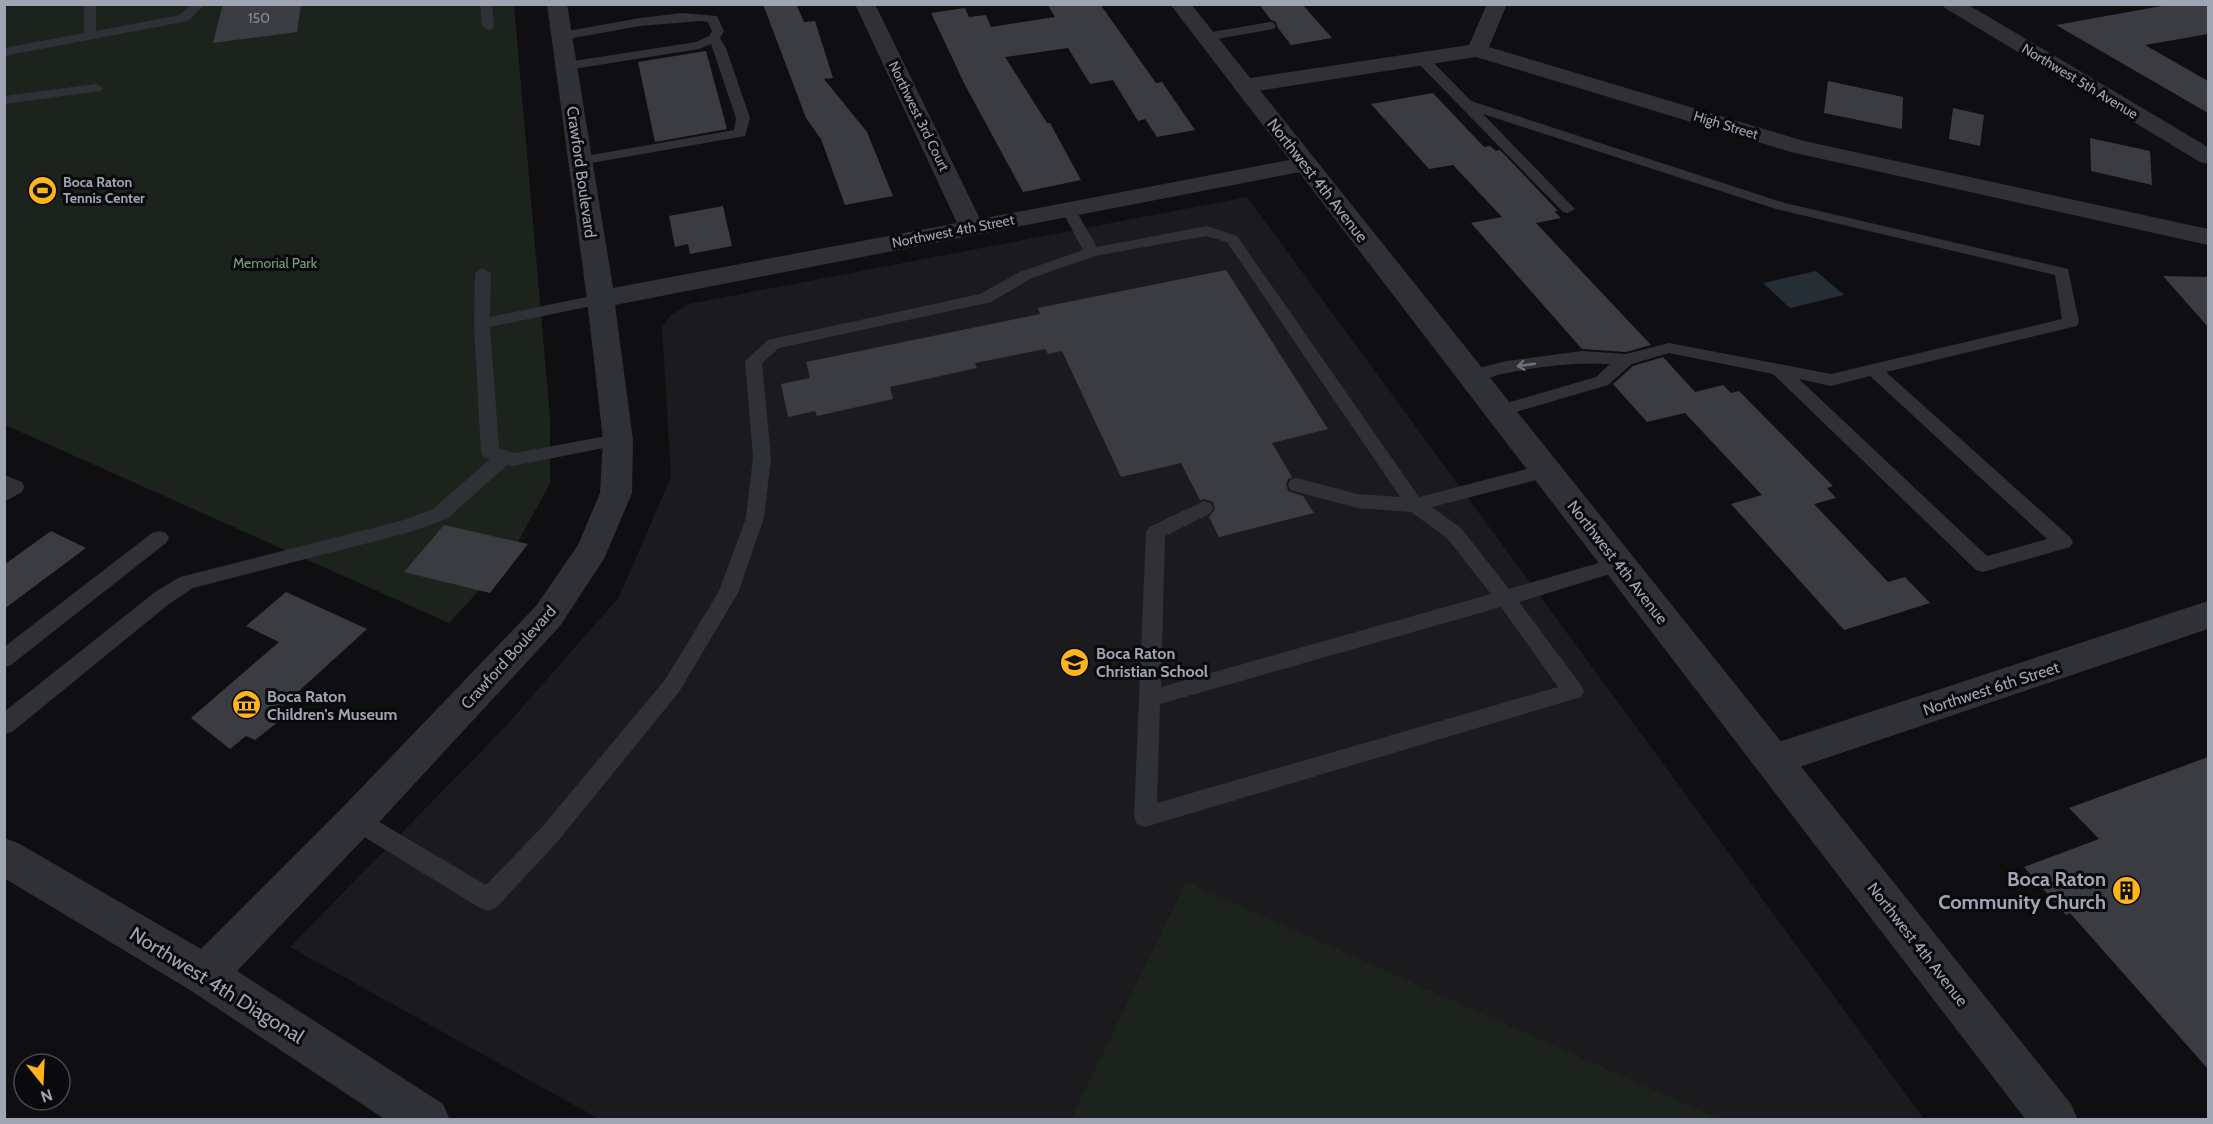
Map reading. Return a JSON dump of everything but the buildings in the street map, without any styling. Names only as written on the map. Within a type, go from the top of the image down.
[{"type":"street","name":"Crawford Boulevard","points":[[205,975],[356,820],[548,616],[592,550],[616,492],[618,440],[601,299],[557,4]]},
{"type":"street","name":"Northwest 3rd Court","points":[[865,4],[972,228]]},
{"type":"street","name":"Northwest 4th Avenue","points":[[1180,4],[2055,1119]]},
{"type":"street","points":[[1477,50],[1497,4]]},
{"type":"street","name":"Northwest 5th Avenue","points":[[1952,4],[2208,157]]},
{"type":"street","name":"High Street","points":[[1244,86],[1477,50],[1798,147],[2208,237]]},
{"type":"street","name":"Northwest 4th Street","points":[[601,299],[1305,164]]},
{"type":"street","name":"Northwest 6th Street","points":[[1773,760],[2208,615]]},
{"type":"street","name":"Northwest 4th Diagonal","points":[[4,856],[205,975],[427,1119]]},
{"type":"lane","points":[[90,4],[90,37]]},
{"type":"lane","points":[[6,54],[184,18],[198,8],[199,4]]},
{"type":"lane","points":[[486,4],[488,26]]},
{"type":"lane","points":[[703,16],[713,20],[718,31],[714,38],[699,45],[564,51],[682,17],[703,16]]},
{"type":"lane","points":[[1206,37],[1270,26]]},
{"type":"lane","points":[[580,161],[740,133],[743,118],[720,48],[714,38]]},
{"type":"lane","points":[[1422,59],[1569,209]]},
{"type":"lane","points":[[4,100],[96,88]]},
{"type":"lane","points":[[1466,104],[1781,206],[2062,272],[2071,322],[1831,380],[1669,348],[1626,360],[1582,357],[1507,367],[1472,375]]},
{"type":"lane","points":[[1068,209],[1092,252]]},
{"type":"lane","points":[[356,820],[488,900],[550,834],[672,686],[728,593],[755,518],[762,458],[753,361],[774,344],[985,298],[1026,275],[1092,252],[1207,231],[1232,239],[1415,505],[1454,533],[1573,691],[1145,817],[1156,532],[1204,508]]},
{"type":"lane","points":[[483,273],[482,324],[490,452],[513,460],[618,440]]},
{"type":"lane","points":[[482,324],[601,299]]},
{"type":"lane","points":[[1556,360],[1579,387]]},
{"type":"lane","points":[[1499,411],[1602,381],[1626,360]]},
{"type":"lane","points":[[1778,369],[1983,565],[2063,542],[1873,370]]},
{"type":"lane","points":[[4,724],[162,598],[187,582],[407,526],[440,514],[504,457]]},
{"type":"lane","points":[[1297,485],[1356,501],[1415,505],[1546,471]]},
{"type":"lane","points":[[4,482],[15,487],[4,495]]},
{"type":"lane","points":[[4,659],[159,538]]},
{"type":"lane","points":[[1148,699],[1619,564]]},
{"type":"shaded area","name":"Boca Raton Christian School","points":[[1247,197],[1924,1119],[599,1119],[290,947],[504,728],[619,597],[671,477],[662,327],[671,315],[689,304]]},
{"type":"shaded area","points":[[1816,271],[1844,295],[1790,308],[1763,283]]},
{"type":"green space","name":"Memorial Park","points":[[5,5],[514,5],[550,417],[550,483],[510,557],[449,623],[5,425]]},
{"type":"green space","points":[[1186,882],[1719,1119],[1071,1119]]},
{"type":"place","name":"Boca Raton Tennis Center","points":[[42,190]]},
{"type":"place","name":"Boca Raton Christian School","points":[[1075,662]]},
{"type":"place","name":"Boca Raton Children's Museum","points":[[246,705]]},
{"type":"place","name":"Boca Raton Community Church","points":[[2127,890]]}]
